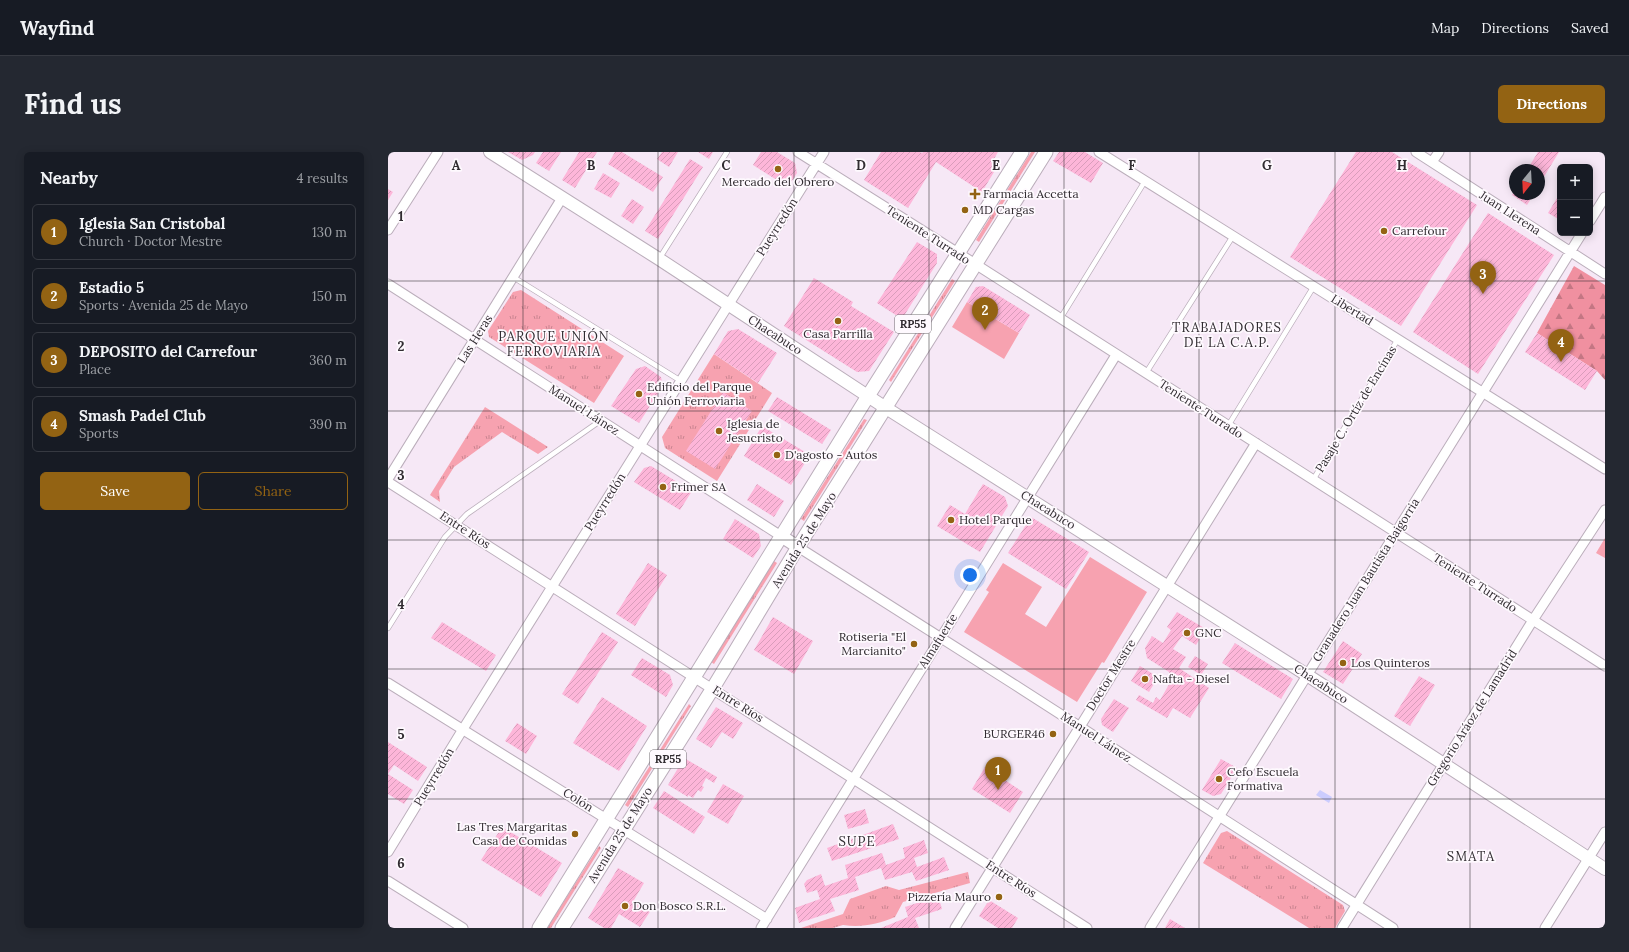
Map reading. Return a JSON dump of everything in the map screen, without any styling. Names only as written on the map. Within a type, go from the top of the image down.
[{"type":"main road","name":"Chacabuco","points":[[490,152],[660,259],[886,408],[1307,675],[1605,869]]},
{"type":"main road","name":"Avenida 25 de Mayo","points":[[539,928],[868,396],[1022,152]]},
{"type":"main road","name":"Avenida 25 de Mayo","points":[[562,928],[713,688],[798,547],[1046,152]]},
{"type":"main road","points":[[781,536],[798,547]]},
{"type":"street","points":[[388,230],[438,152]]},
{"type":"street","name":"Teniente Turrado","points":[[798,152],[1605,666]]},
{"type":"street","name":"Pueyrredón","points":[[388,852],[463,729],[824,152]]},
{"type":"street","name":"Libertad","points":[[1099,152],[1605,469]]},
{"type":"street","name":"Juan Llerena","points":[[1416,152],[1605,274]]},
{"type":"street","points":[[1432,162],[1439,152]]},
{"type":"street","points":[[1593,216],[1605,197]]},
{"type":"street","name":"Las Heras","points":[[388,480],[562,198]]},
{"type":"street","name":"Granadero Juan Bautista Baigorria","points":[[1150,928],[1580,236]]},
{"type":"street","name":"Manuel Láinez","points":[[388,284],[781,536]]},
{"type":"street","name":"Almafuerte","points":[[761,928],[1116,355]]},
{"type":"street","name":"Doctor Mestre","points":[[955,928],[1166,585],[1256,444]]},
{"type":"street","name":"Entre Ríos","points":[[388,480],[552,587],[713,688],[1087,928]]},
{"type":"street","name":"Gregorio Aráoz de Lamadrid","points":[[1342,928],[1533,620],[1605,510]]},
{"type":"street","name":"Manuel Láinez","points":[[798,547],[1080,726],[1218,817],[1393,928]]},
{"type":"street","name":"Colón","points":[[388,683],[767,919]]},
{"type":"street","points":[[1545,928],[1605,832]]},
{"type":"street","points":[[388,881],[463,928]]},
{"type":"lane","points":[[660,259],[727,152]]},
{"type":"lane","points":[[1060,319],[1145,181]]},
{"type":"lane","points":[[1146,373],[1232,236]]},
{"type":"lane","points":[[513,277],[681,381]]},
{"type":"lane","points":[[1228,426],[1314,286]]},
{"type":"lane","name":"Pasaje C. Ortíz de Encínas","points":[[1313,480],[1398,339]]},
{"type":"lane","points":[[388,628],[445,537],[467,514],[600,421]]},
{"type":"green space","points":[[1031,152],[1035,152],[979,242],[976,240]]},
{"type":"green space","points":[[1574,266],[1605,285],[1605,380],[1597,371],[1537,333]]},
{"type":"green space","points":[[952,279],[955,281],[891,382],[889,380]]},
{"type":"green space","points":[[521,290],[624,356],[594,403],[489,337],[488,331],[513,292]]},
{"type":"green space","points":[[967,302],[1019,333],[1004,359],[952,327]]},
{"type":"green space","points":[[714,354],[772,393],[717,481],[665,448],[662,437]]},
{"type":"green space","points":[[485,407],[548,447],[538,454],[502,432],[454,467],[439,491],[440,502],[430,495]]},
{"type":"green space","points":[[864,419],[867,420],[804,521],[801,519]]},
{"type":"green space","points":[[1605,538],[1605,558],[1596,553]]},
{"type":"green space","points":[[1090,557],[1147,592],[1104,663],[1102,662],[1077,702],[964,632],[989,592],[986,590],[1003,563],[1042,587],[1025,614],[1046,627]]},
{"type":"green space","points":[[774,561],[777,563],[714,664],[711,662]]},
{"type":"green space","points":[[689,704],[691,706],[628,807],[625,805]]},
{"type":"green space","points":[[1227,831],[1343,905],[1345,911],[1335,928],[1309,928],[1203,863],[1221,833]]},
{"type":"green space","points":[[599,846],[601,848],[551,928],[547,928]]},
{"type":"green space","points":[[968,872],[970,883],[903,902],[895,917],[882,922],[863,926],[843,925],[833,928],[801,928],[843,914],[850,899],[886,886],[899,890]]},
{"type":"water","points":[[1320,790],[1332,797],[1329,803],[1316,795]]},
{"type":"building","points":[[508,152],[535,152],[533,155],[522,160]]},
{"type":"building","points":[[543,152],[561,152],[549,171],[536,163]]},
{"type":"building","points":[[579,152],[597,152],[575,188],[562,180]]},
{"type":"building","points":[[615,152],[622,152],[663,177],[653,192],[608,164]]},
{"type":"building","points":[[662,152],[678,152],[669,167],[657,159]]},
{"type":"building","points":[[698,152],[713,152],[709,159]]},
{"type":"building","name":"Mercado del Obrero","points":[[761,152],[777,152],[795,163],[797,173],[788,187],[753,165]]},
{"type":"building","points":[[881,152],[998,152],[994,159],[1000,162],[982,192],[936,162],[908,208],[864,180]]},
{"type":"building","points":[[1059,152],[1085,152],[1103,163],[1091,183],[1053,161]]},
{"type":"building","name":"Carrefour","points":[[1356,152],[1392,152],[1477,205],[1401,326],[1290,257]]},
{"type":"building","points":[[1538,152],[1559,152],[1545,175],[1545,164],[1531,164]]},
{"type":"building","points":[[690,159],[703,167],[658,239],[645,231]]},
{"type":"building","points":[[603,173],[620,183],[611,198],[594,189]]},
{"type":"building","points":[[388,189],[393,192],[388,200]]},
{"type":"building","points":[[1557,198],[1557,218],[1548,213]]},
{"type":"building","points":[[632,199],[644,207],[633,224],[621,216]]},
{"type":"building","points":[[1520,200],[1530,200],[1527,205]]},
{"type":"building","points":[[1488,213],[1554,255],[1478,374],[1413,332]]},
{"type":"building","points":[[917,242],[937,254],[937,263],[902,319],[877,303]]},
{"type":"building","points":[[814,278],[853,302],[851,306],[894,332],[869,371],[857,372],[784,326]]},
{"type":"building","points":[[983,286],[1030,315],[1019,333],[967,302],[976,287]]},
{"type":"building","points":[[738,329],[777,353],[758,383],[714,354],[728,331]]},
{"type":"building","points":[[1537,333],[1597,371],[1585,390],[1525,352]]},
{"type":"building","name":"Edificio del Parque Unión Ferroviaria","points":[[645,366],[661,377],[663,386],[639,423],[611,406],[636,369]]},
{"type":"building","name":"Iglesia de Jesucristo","points":[[723,392],[752,411],[715,469],[686,451]]},
{"type":"building","points":[[777,397],[831,430],[822,444],[768,411]]},
{"type":"building","name":"D'agosto - Autos","points":[[762,426],[810,455],[791,485],[744,456]]},
{"type":"building","name":"Frimer SA","points":[[651,466],[692,491],[680,510],[634,482],[644,468]]},
{"type":"building","points":[[757,484],[784,501],[774,517],[747,500]]},
{"type":"building","points":[[983,484],[1005,497],[1008,506],[980,552],[937,526],[950,505],[965,514]]},
{"type":"building","points":[[1031,517],[1089,552],[1066,589],[1008,553]]},
{"type":"building","points":[[735,519],[759,534],[761,546],[753,558],[723,539]]},
{"type":"building","points":[[648,563],[667,575],[635,626],[616,614]]},
{"type":"building","points":[[1177,612],[1206,629],[1196,645],[1182,636],[1173,649],[1186,657],[1179,668],[1209,688],[1190,718],[1173,708],[1167,718],[1136,700],[1139,695],[1153,703],[1156,697],[1160,700],[1171,681],[1169,672],[1147,658],[1145,648],[1152,636],[1163,643],[1171,630],[1167,627]]},
{"type":"building","points":[[773,617],[813,641],[794,674],[754,650]]},
{"type":"building","points":[[442,622],[496,655],[486,671],[431,638]]},
{"type":"building","points":[[602,632],[618,642],[578,704],[562,694]]},
{"type":"building","name":"Los Quinteros","points":[[1343,641],[1362,654],[1343,684],[1323,672]]},
{"type":"building","points":[[1235,643],[1293,679],[1281,699],[1222,663]]},
{"type":"building","points":[[1195,656],[1208,664],[1201,675],[1188,667]]},
{"type":"building","points":[[642,658],[670,675],[673,685],[666,697],[631,675]]},
{"type":"building","name":"Nafta - Diesel","points":[[1140,666],[1158,677],[1149,692],[1131,681]]},
{"type":"building","points":[[1419,676],[1435,685],[1410,726],[1394,716]]},
{"type":"building","points":[[602,697],[647,726],[619,771],[573,743]]},
{"type":"building","points":[[1114,699],[1129,708],[1113,732],[1102,725],[1101,719]]},
{"type":"building","points":[[716,707],[743,723],[733,739],[722,732],[711,748],[696,739]]},
{"type":"building","points":[[517,723],[537,736],[526,754],[505,741]]},
{"type":"building","points":[[388,742],[427,767],[418,781],[394,765],[388,774]]},
{"type":"building","points":[[684,758],[717,777],[714,783],[706,778],[701,792],[698,790],[693,798],[688,795],[688,797],[668,785]]},
{"type":"building","name":"Cefo Escuela Formativa","points":[[1221,759],[1237,768],[1221,794],[1213,796],[1202,790]]},
{"type":"building","points":[[985,767],[1023,792],[1010,813],[972,789]]},
{"type":"building","points":[[388,774],[413,790],[404,804],[388,794]]},
{"type":"building","points":[[723,784],[744,796],[728,824],[707,812]]},
{"type":"building","points":[[664,791],[705,817],[694,834],[653,808]]},
{"type":"building","points":[[865,809],[869,823],[848,829],[844,815]]},
{"type":"building","points":[[893,824],[899,839],[832,861],[827,848]]},
{"type":"building","points":[[502,827],[562,863],[541,897],[481,860]]},
{"type":"building","points":[[924,840],[928,853],[914,858],[917,867],[944,857],[949,870],[916,881],[912,872],[885,880],[881,868],[855,877],[859,890],[830,899],[835,911],[799,923],[795,908],[820,899],[817,890],[807,893],[804,884],[807,880],[821,874],[825,886],[848,878],[845,865],[882,853],[886,865],[905,858],[903,848]]},
{"type":"building","points":[[618,868],[644,883],[634,900],[651,910],[640,927],[619,914],[611,928],[604,928],[588,918]]},
{"type":"building","points":[[938,896],[942,909],[915,918],[919,928],[881,928],[908,917],[905,907]]},
{"type":"building","points":[[989,900],[1018,918],[1012,928],[998,928],[979,916]]},
{"type":"building","points":[[1170,919],[1185,928],[1165,928]]},
{"type":"place","name":"Mercado del Obrero","points":[[778,169]]},
{"type":"place","name":"Farmacia Accetta","points":[[975,194]]},
{"type":"place","name":"MD Cargas","points":[[965,210]]},
{"type":"place","name":"Carrefour","points":[[1384,231]]},
{"type":"place","name":"DEPOSITO del Carrefour","points":[[1483,294]]},
{"type":"place","name":"Casa Parrilla","points":[[838,321]]},
{"type":"place","name":"Estadio 5","points":[[985,330]]},
{"type":"place","name":"Smash Padel Club","points":[[1561,362]]},
{"type":"place","name":"Edificio del Parque Unión Ferroviaria","points":[[639,394]]},
{"type":"place","name":"Iglesia de Jesucristo","points":[[719,431]]},
{"type":"place","name":"D'agosto - Autos","points":[[777,455]]},
{"type":"place","name":"Frimer SA","points":[[663,487]]},
{"type":"place","name":"Hotel Parque","points":[[951,520]]},
{"type":"place","name":"GNC","points":[[1187,633]]},
{"type":"place","name":"Rotiseria \"El Marcianito\"","points":[[914,644]]},
{"type":"place","name":"Los Quinteros","points":[[1343,663]]},
{"type":"place","name":"Nafta - Diesel","points":[[1145,679]]},
{"type":"place","name":"BURGER46","points":[[1053,734]]},
{"type":"place","name":"Cefo Escuela Formativa","points":[[1219,779]]},
{"type":"place","name":"Iglesia San Cristobal","points":[[998,790]]},
{"type":"place","name":"Las Tres Margaritas Casa de Comidas","points":[[575,834]]},
{"type":"place","name":"Pizzería Mauro","points":[[999,897]]},
{"type":"place","name":"Don Bosco S.R.L.","points":[[625,906]]},
{"type":"district","name":"TRABAJADORES DE LA C.A.P.","points":[[1227,334]]},
{"type":"district","name":"PARQUE UNIÓN FERROVIARIA","points":[[554,344]]},
{"type":"district","name":"SUPE","points":[[857,841]]},
{"type":"district","name":"SMATA","points":[[1471,856]]}]
